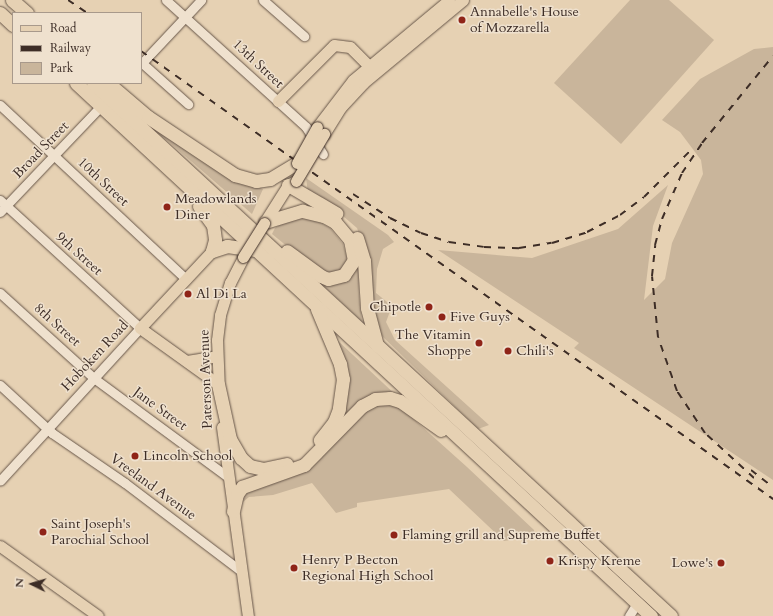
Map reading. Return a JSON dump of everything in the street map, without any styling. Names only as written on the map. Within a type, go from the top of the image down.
[{"type":"highway","points":[[3,0],[16,12]]},
{"type":"highway","points":[[12,0],[26,12]]},
{"type":"highway","points":[[0,13],[12,24]]},
{"type":"highway","points":[[77,84],[484,459],[651,616]]},
{"type":"highway","points":[[94,84],[671,616]]},
{"type":"highway","points":[[109,84],[148,117],[235,175],[260,180],[287,180],[335,213],[356,236],[363,255],[367,308],[377,346]]},
{"type":"highway","points":[[155,155],[174,182],[209,217],[215,232],[212,251],[227,246],[256,250]]},
{"type":"highway","points":[[287,180],[297,162]]},
{"type":"highway","points":[[230,209],[321,276],[328,279],[340,278],[353,265],[354,251],[350,240],[335,222],[324,216],[302,211],[265,222]]},
{"type":"highway","points":[[218,384],[230,439],[234,450],[250,466],[263,469],[276,467],[293,462],[309,451],[334,422],[343,395],[340,364],[316,304]]},
{"type":"highway","points":[[232,511],[237,494],[242,487],[304,465],[362,406],[379,398],[400,401],[484,459]]},
{"type":"main road","points":[[297,162],[320,131],[363,83],[463,0]]},
{"type":"main road","points":[[320,131],[339,97],[369,66],[447,1]]},
{"type":"main road","points":[[278,102],[334,45],[350,47],[369,66]]},
{"type":"main road","name":"Paterson Avenue","points":[[248,616],[232,511],[218,384],[218,331],[223,304],[243,257],[265,222],[287,180],[320,131]]},
{"type":"main road","name":"Hoboken Road","points":[[140,328],[212,251]]},
{"type":"main road","points":[[140,328],[218,384]]},
{"type":"main road","points":[[187,361],[217,356]]},
{"type":"main road","points":[[0,546],[98,616]]},
{"type":"street","name":"13th Street","points":[[166,0],[306,127],[323,154]]},
{"type":"street","points":[[142,62],[201,0]]},
{"type":"street","points":[[264,0],[304,36]]},
{"type":"street","points":[[142,64],[188,104]]},
{"type":"street","name":"10th Street","points":[[0,105],[186,279]]},
{"type":"street","name":"Broad Street","points":[[2,206],[55,156],[101,106]]},
{"type":"street","name":"9th Street","points":[[2,206],[140,328]]},
{"type":"street","name":"8th Street","points":[[0,293],[95,379]]},
{"type":"street","name":"Hoboken Road","points":[[0,481],[46,428],[95,379],[140,328]]},
{"type":"street","name":"Jane Street","points":[[95,379],[228,477]]},
{"type":"street","name":"Vreeland Avenue","points":[[0,385],[46,428],[124,483],[241,571]]},
{"type":"street","points":[[629,616],[637,603]]},
{"type":"green space","points":[[630,0],[669,0],[714,40],[621,144],[554,83]]},
{"type":"green space","points":[[773,47],[773,480],[574,348],[579,343],[438,250],[532,258],[618,229],[668,185],[653,226],[644,300],[665,279],[672,243],[703,174],[701,160],[680,132],[662,120],[700,79],[754,49]]},
{"type":"green space","points":[[154,129],[233,180],[263,189],[252,214]]},
{"type":"green space","points":[[306,178],[388,235],[394,242],[383,249],[377,269],[376,293],[392,306],[386,322],[395,340],[489,425],[478,429],[381,335],[372,320],[366,253],[357,228],[336,210],[308,193]]},
{"type":"green space","points":[[293,217],[311,217],[330,228],[343,244],[347,257],[346,266],[335,274],[321,274],[272,234],[275,228]]},
{"type":"green space","points":[[358,263],[359,296],[362,322],[319,282],[334,285],[346,280]]},
{"type":"green space","points":[[337,340],[398,397],[388,393],[334,427],[340,411]]},
{"type":"green space","points":[[386,402],[400,407],[467,467],[534,530],[535,536],[504,541],[449,489],[357,503],[357,507],[336,513],[312,483],[273,495],[249,497],[237,507],[240,494],[253,486],[289,478],[312,462],[367,407]]},
{"type":"railway","points":[[68,0],[86,12]]},
{"type":"railway","points":[[142,52],[773,499]]},
{"type":"railway","points":[[754,478],[705,433],[677,391],[658,337],[652,276],[655,245],[662,219],[682,173],[702,143],[773,56]]},
{"type":"railway","points":[[353,194],[390,218],[421,233],[449,242],[484,247],[519,248],[552,243],[587,232],[620,215],[644,197],[692,149]]},
{"type":"railway","points":[[751,470],[773,487]]},
{"type":"place","name":"Annabelle's House of Mozzarella","points":[[462,20]]},
{"type":"place","name":"Meadowlands Diner","points":[[167,207]]},
{"type":"place","name":"Al Di La","points":[[188,294]]},
{"type":"place","name":"Chipotle","points":[[429,307]]},
{"type":"place","name":"Five Guys","points":[[442,317]]},
{"type":"place","name":"The Vitamin Shoppe","points":[[479,343]]},
{"type":"place","name":"Chili's","points":[[508,351]]},
{"type":"place","name":"Lincoln School","points":[[135,456]]},
{"type":"place","name":"Saint Joseph's Parochial School","points":[[43,532]]},
{"type":"place","name":"Flaming grill and Supreme Buffet","points":[[394,535]]},
{"type":"place","name":"Krispy Kreme","points":[[550,561]]},
{"type":"place","name":"Lowe's","points":[[721,563]]},
{"type":"place","name":"Henry P Becton Regional High School","points":[[294,568]]}]
